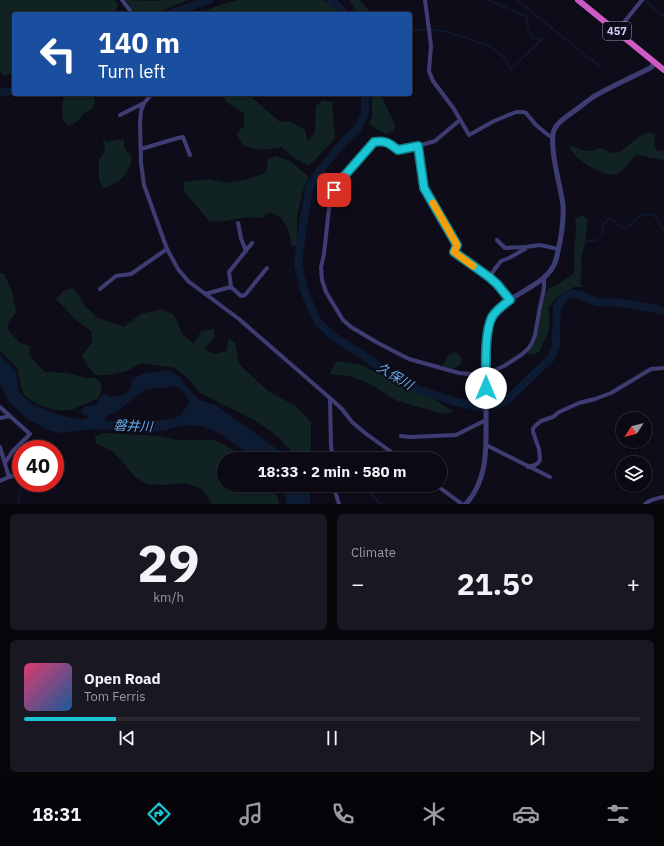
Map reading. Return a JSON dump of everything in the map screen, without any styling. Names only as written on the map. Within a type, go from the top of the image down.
[{"type":"highway","name":"457","points":[[578,0],[664,70]]},
{"type":"street","points":[[122,0],[131,12]]},
{"type":"street","points":[[426,0],[431,45],[429,71],[433,80],[454,109],[469,135],[494,121],[516,112],[523,112],[526,113],[536,125],[552,137]]},
{"type":"street","points":[[617,31],[642,0]]},
{"type":"street","points":[[466,504],[471,499],[481,478],[486,460],[486,362],[489,324],[496,311],[544,278],[552,270],[556,261],[562,224],[563,206],[552,144],[553,131],[564,119],[587,102],[606,90],[650,68],[656,63]]},
{"type":"street","points":[[120,115],[144,102],[150,96]]},
{"type":"street","points":[[144,102],[141,111],[140,123],[144,185],[167,249],[178,268],[188,281],[239,319],[342,409],[352,422],[391,452]]},
{"type":"street","points":[[460,120],[434,141],[418,146],[398,150],[387,142],[374,142],[339,182],[330,199],[324,254],[321,267],[322,280],[326,292],[343,320],[351,327],[408,359],[459,373],[481,374],[491,372],[504,366],[521,355],[532,343],[544,289],[544,278]]},
{"type":"street","points":[[141,149],[183,137],[190,155]]},
{"type":"street","points":[[418,146],[424,188],[457,245],[454,252],[489,277],[510,300]]},
{"type":"street","points":[[238,223],[241,238],[246,251]]},
{"type":"street","points":[[497,240],[505,248],[540,245],[558,249]]},
{"type":"street","points":[[252,243],[229,272],[231,287],[241,296],[245,295],[268,268]]},
{"type":"street","points":[[489,277],[500,261],[509,258],[526,247]]},
{"type":"street","points":[[100,289],[116,276],[131,274],[167,249]]},
{"type":"street","points":[[205,294],[231,287]]},
{"type":"street","points":[[528,467],[535,465],[540,460],[539,449],[533,429],[541,421],[553,417],[559,412],[579,403],[611,393],[651,369],[664,368]]},
{"type":"street","points":[[331,399],[332,452]]},
{"type":"street","points":[[0,407],[30,434],[12,452],[5,463]]},
{"type":"street","points":[[0,418],[10,416]]},
{"type":"street","points":[[401,436],[456,435],[486,420]]},
{"type":"street","points":[[486,445],[550,477]]},
{"type":"street","points":[[0,447],[9,477]]},
{"type":"street","points":[[0,481],[12,476]]},
{"type":"street","points":[[335,492],[339,504]]},
{"type":"street","points":[[446,492],[462,504]]},
{"type":"street","points":[[645,504],[664,497]]},
{"type":"green space","points":[[0,0],[115,0],[118,4],[114,12],[12,12],[12,74],[3,75],[0,71]]},
{"type":"green space","points":[[125,0],[188,0],[156,12],[133,12]]},
{"type":"green space","points":[[238,0],[322,0],[330,3],[337,12],[203,12],[219,5]]},
{"type":"green space","points":[[349,0],[360,0],[368,12],[357,12]]},
{"type":"green space","points":[[64,96],[93,96],[95,101],[92,109],[84,113],[79,120],[73,124],[67,125],[63,119],[62,108]]},
{"type":"green space","points":[[223,96],[250,96],[280,122],[289,121],[305,130],[308,141],[315,133],[316,106],[323,100],[332,102],[335,138],[308,166],[293,157],[281,147],[262,150],[244,146],[236,134],[244,126],[244,113],[229,104]]},
{"type":"green space","points":[[372,96],[382,96],[395,125],[394,131],[386,134],[376,129],[369,123],[372,118]]},
{"type":"green space","points":[[649,132],[655,134],[654,143],[656,150],[664,151],[664,160],[636,155],[621,172],[614,174],[607,174],[592,168],[578,158],[570,147],[573,146],[586,151],[600,148],[613,153],[620,152],[640,136]]},
{"type":"green space","points":[[103,136],[106,142],[124,139],[124,148],[132,158],[128,169],[122,178],[116,183],[103,188],[99,180],[99,160],[105,151]]},
{"type":"green space","points":[[276,156],[290,161],[309,177],[302,193],[297,218],[297,245],[292,246],[288,229],[281,218],[270,212],[262,218],[246,217],[226,221],[210,222],[184,191],[184,182],[209,179],[226,183],[248,179],[266,173],[268,159]]},
{"type":"green space","points":[[583,215],[588,220],[585,244],[581,257],[582,269],[580,281],[582,287],[574,287],[557,297],[548,308],[550,321],[547,335],[539,352],[530,355],[527,353],[535,342],[545,294],[549,288],[556,286],[574,273],[574,248],[576,232],[575,219]]},
{"type":"green space","points":[[0,273],[4,274],[12,292],[16,312],[8,323],[8,330],[20,343],[30,346],[29,355],[45,372],[67,373],[86,378],[95,378],[102,384],[99,398],[71,410],[55,410],[37,404],[24,395],[17,368],[0,351]]},
{"type":"green space","points":[[74,288],[85,306],[98,318],[124,327],[141,314],[161,309],[174,315],[183,335],[194,344],[201,331],[214,329],[214,338],[204,349],[214,354],[227,351],[228,339],[235,342],[239,364],[268,391],[296,406],[311,422],[311,452],[292,452],[276,435],[254,420],[200,393],[189,379],[175,368],[142,363],[126,371],[108,375],[96,375],[88,367],[82,355],[92,343],[92,332],[75,319],[56,299],[63,291]]},
{"type":"green space","points":[[456,352],[462,359],[460,365],[453,369],[442,366],[449,355]]},
{"type":"green space","points":[[336,361],[359,364],[431,397],[454,412],[443,414],[395,400],[369,383],[349,376],[330,374]]},
{"type":"green space","points":[[105,433],[157,436],[176,440],[215,440],[236,452],[217,452],[217,492],[274,492],[279,504],[212,504],[202,489],[186,483],[166,485],[147,484],[135,477],[113,452],[96,443],[95,436]]},
{"type":"water","name":"磐井川","points":[[0,355],[16,371],[19,392],[31,404],[56,414],[82,420],[89,416],[82,413],[81,410],[86,406],[95,404],[104,394],[107,396],[118,396],[131,389],[132,379],[135,377],[164,370],[172,372],[180,377],[199,400],[216,405],[281,452],[247,452],[219,433],[202,426],[186,425],[157,432],[94,429],[59,433],[49,430],[26,418],[8,401],[0,386]],"holes":[[[176,386],[183,391],[189,403],[183,412],[174,418],[144,421],[106,421],[105,419],[105,417],[120,409],[144,390]]]},
{"type":"water","points":[[284,492],[309,492],[310,494],[310,504],[286,504]]},
{"type":"waterway","name":"久保川","points":[[175,12],[209,0]]},
{"type":"waterway","name":"久保川","points":[[331,0],[342,12]]},
{"type":"waterway","points":[[412,31],[427,29],[448,32],[490,46],[504,58],[511,69],[542,39],[534,38],[530,33],[527,17],[489,0]]},
{"type":"waterway","points":[[517,0],[593,60],[601,69]]},
{"type":"waterway","points":[[644,0],[664,17]]},
{"type":"waterway","name":"久保川","points":[[0,92],[12,91]]},
{"type":"waterway","name":"久保川","points":[[365,96],[365,114],[358,128],[346,139],[326,163],[310,186],[303,224],[298,264],[304,290],[318,322],[334,337],[408,386],[453,401],[479,407],[501,403],[508,399],[551,358],[556,346],[557,306],[564,297],[574,294],[597,302],[624,303],[664,311]]},
{"type":"waterway","points":[[583,242],[596,240],[603,234],[603,225],[609,218],[625,229],[638,217],[644,215],[655,216],[664,230]]},
{"type":"waterway","points":[[18,504],[20,492]]},
{"type":"waterway","points":[[371,492],[380,504]]},
{"type":"slow traffic","points":[[433,203],[457,245],[454,252],[473,266]]},
{"type":"route","points":[[334,190],[345,174],[374,142],[387,142],[398,150],[418,146],[424,188],[457,245],[454,252],[489,277],[510,300],[496,311],[489,324],[487,334],[486,388]]}]
